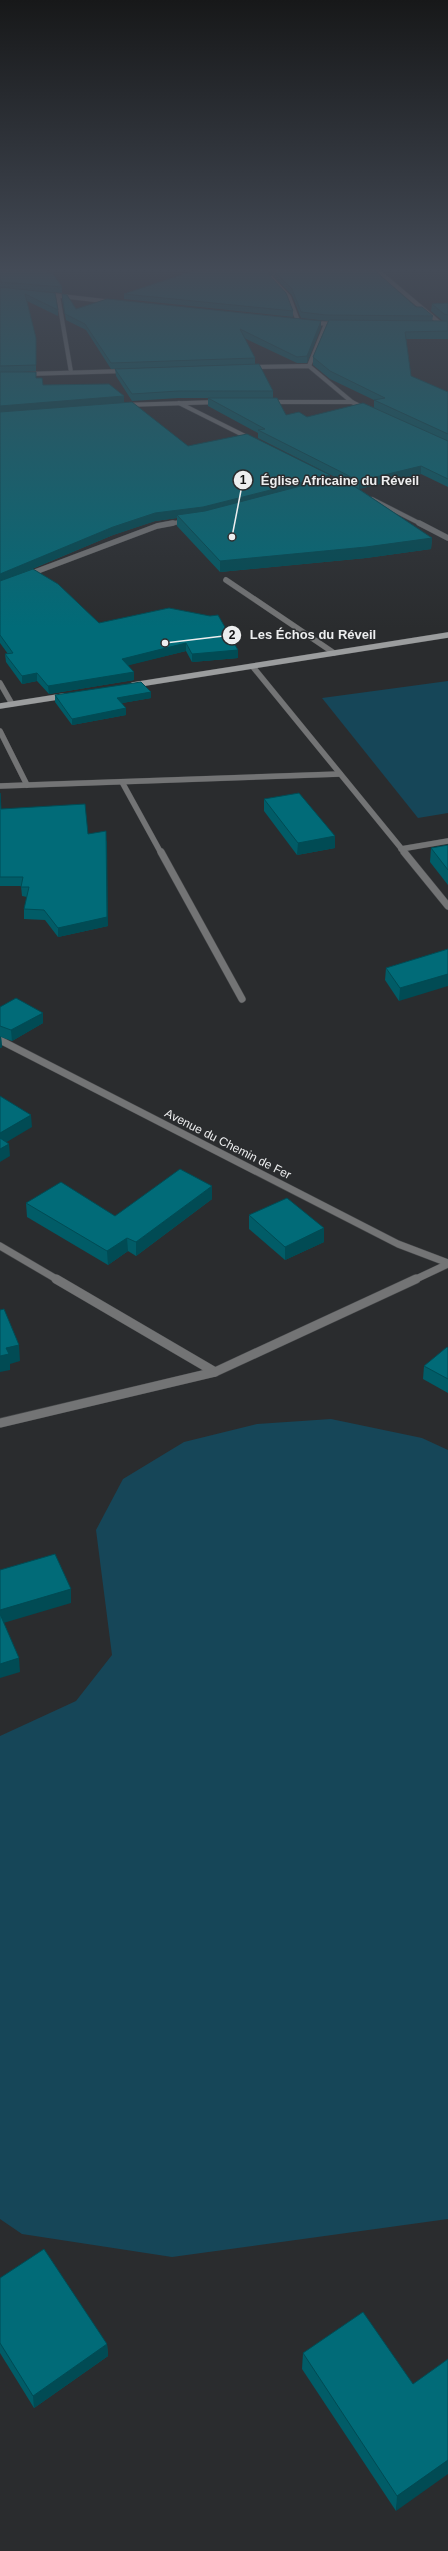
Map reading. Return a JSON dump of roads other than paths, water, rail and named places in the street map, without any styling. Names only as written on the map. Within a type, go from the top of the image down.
[{"type":"street","points":[[337,389],[352,402],[372,412]]},
{"type":"street","points":[[178,402],[255,441]]},
{"type":"street","points":[[119,406],[178,402],[225,402]]},
{"type":"street","points":[[265,402],[352,402]]},
{"type":"street","points":[[368,497],[448,538]]},
{"type":"street","points":[[22,577],[156,526],[198,519]]},
{"type":"street","points":[[226,580],[334,653]]},
{"type":"street","points":[[129,686],[448,635]]},
{"type":"street","points":[[253,667],[448,906]]},
{"type":"street","points":[[0,683],[12,704]]},
{"type":"street","points":[[0,706],[74,694]]},
{"type":"street","points":[[0,731],[27,785]]},
{"type":"street","points":[[0,786],[340,774]]},
{"type":"street","points":[[122,782],[242,999]]},
{"type":"street","points":[[401,849],[448,841]]},
{"type":"street","name":"Avenue du Chemin de Fer","points":[[0,1040],[398,1244],[448,1263]]},
{"type":"street","points":[[0,1246],[215,1372]]},
{"type":"street","points":[[0,1423],[215,1372],[448,1263]]},
{"type":"place","name":"Église Africaine du Réveil","points":[[232,537]]},
{"type":"place","name":"Les Échos du Réveil","points":[[165,643]]}]
